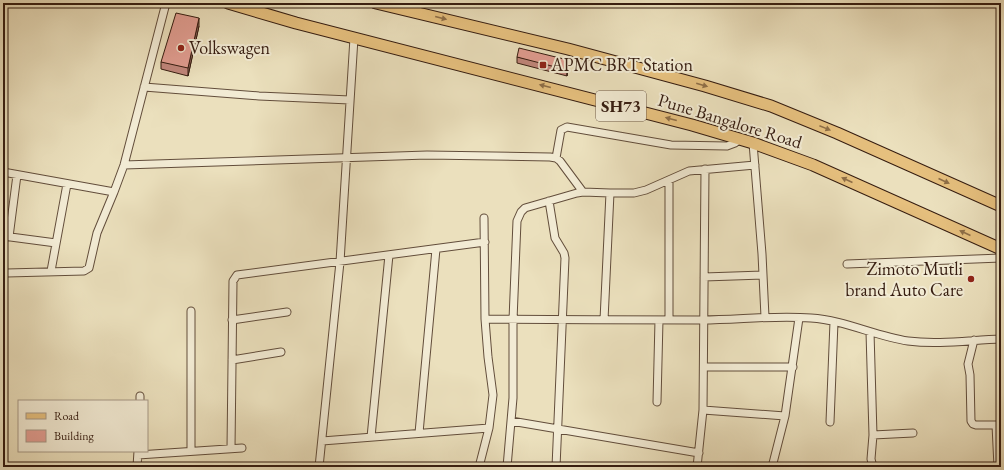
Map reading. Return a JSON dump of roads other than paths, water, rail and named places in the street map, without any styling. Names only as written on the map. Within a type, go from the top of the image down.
[{"type":"main road","name":"Pune Bangalore Road","points":[[228,3],[296,23],[684,123],[753,143],[813,166],[1001,249]]},
{"type":"main road","name":"Pune Bangalore Road","points":[[376,3],[568,49],[705,86],[771,106],[837,133],[1001,206]]},
{"type":"street","points":[[7,273],[84,271],[88,269],[97,233],[124,165],[166,3]]},
{"type":"street","points":[[320,467],[340,262],[354,38]]},
{"type":"street","points":[[144,87],[259,96],[350,100]]},
{"type":"street","points":[[556,158],[561,130],[567,127],[671,145],[727,146],[740,139]]},
{"type":"street","points":[[753,143],[765,317]]},
{"type":"street","points":[[124,165],[427,155],[550,157],[556,158],[566,167],[583,192]]},
{"type":"street","points":[[507,467],[513,398],[513,320],[518,216],[521,212],[525,208],[583,192],[610,194],[634,192],[646,190],[689,171],[755,165]]},
{"type":"street","points":[[697,467],[703,410],[705,169]]},
{"type":"street","points":[[3,172],[114,192]]},
{"type":"street","points":[[17,175],[6,237],[56,243]]},
{"type":"street","points":[[669,180],[669,320]]},
{"type":"street","points":[[51,271],[67,184]]},
{"type":"street","points":[[604,320],[610,194]]},
{"type":"street","points":[[549,201],[555,238],[564,253],[565,258],[556,467]]},
{"type":"street","points":[[479,467],[489,428],[493,395],[485,319],[484,218]]},
{"type":"street","points":[[231,448],[233,281],[237,275],[485,242]]},
{"type":"street","points":[[419,433],[436,249]]},
{"type":"street","points":[[371,437],[389,255]]},
{"type":"street","points":[[847,264],[1001,258]]},
{"type":"street","points":[[704,277],[763,275]]},
{"type":"street","points":[[191,311],[191,451]]},
{"type":"street","points":[[232,320],[287,312]]},
{"type":"street","points":[[485,319],[704,320],[765,317],[812,318],[834,322],[907,341],[936,343],[1001,339]]},
{"type":"street","points":[[772,467],[785,416],[799,318]]},
{"type":"street","points":[[657,402],[659,320]]},
{"type":"street","points":[[830,422],[834,322]]},
{"type":"street","points":[[870,332],[871,459],[873,467]]},
{"type":"street","points":[[974,340],[968,364],[970,376],[971,421],[976,425],[999,425],[998,467]]},
{"type":"street","points":[[232,360],[281,352]]},
{"type":"street","points":[[704,367],[793,367]]},
{"type":"street","points":[[703,410],[785,416]]},
{"type":"street","points":[[511,421],[699,453]]},
{"type":"street","points":[[322,441],[489,428]]},
{"type":"street","points":[[872,435],[913,433]]},
{"type":"street","points":[[137,467],[138,453],[242,448]]},
{"type":"place","name":"Volkswagen","points":[[181,48]]},
{"type":"place","name":"APMC BRT Station","points":[[543,65]]},
{"type":"place","name":"Zimoto Mutli brand Auto Care","points":[[971,279]]}]
